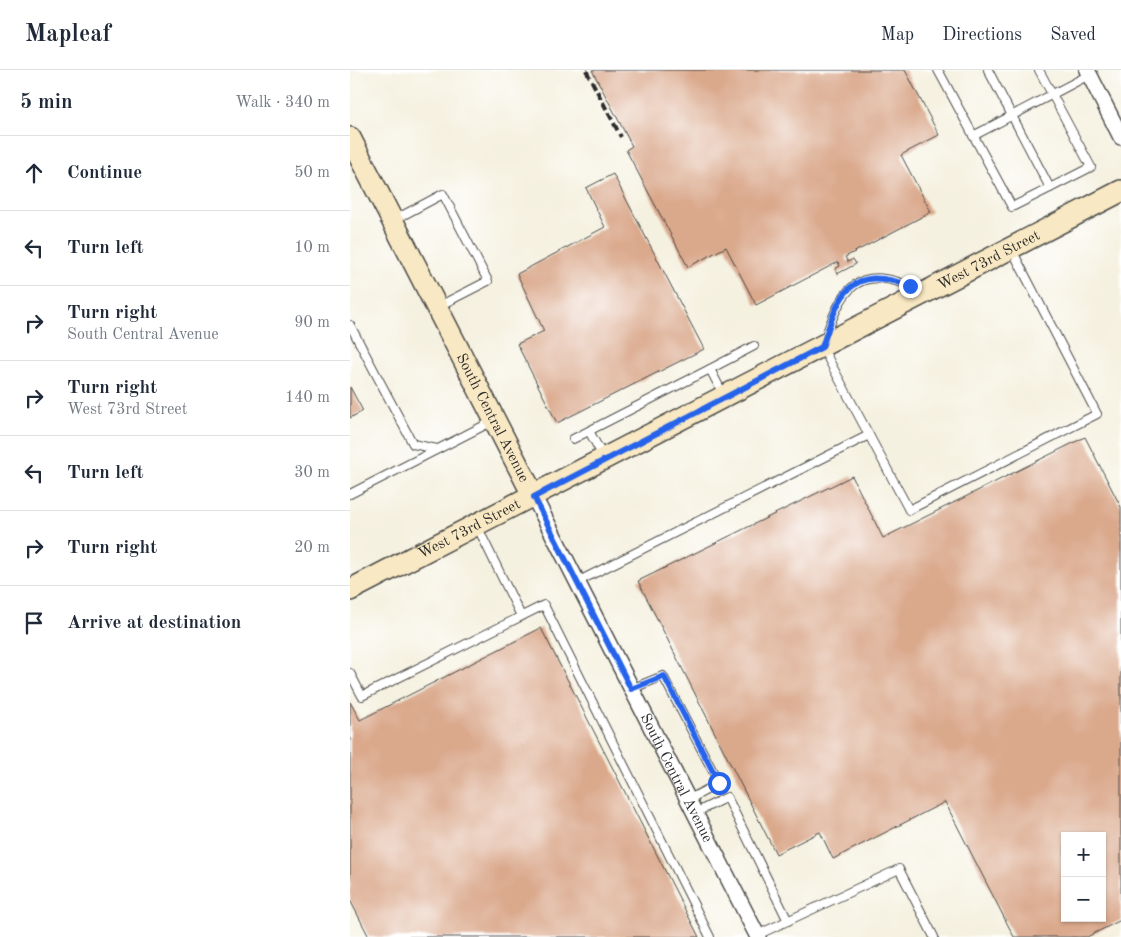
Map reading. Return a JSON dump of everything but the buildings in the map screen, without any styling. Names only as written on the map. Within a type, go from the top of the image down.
[{"type":"street","points":[[1088,72],[1121,137]]},
{"type":"street","name":"South Central Avenue","points":[[352,146],[534,497],[756,936]]},
{"type":"street","name":"West 73rd Street","points":[[350,590],[534,497],[1121,191]]},
{"type":"lane","points":[[938,70],[1012,207],[1091,167],[1039,70]]},
{"type":"lane","points":[[988,70],[1050,188]]},
{"type":"lane","points":[[973,136],[1052,94],[1088,72]]},
{"type":"lane","points":[[392,221],[443,194],[484,272],[488,281],[436,307]]},
{"type":"lane","points":[[925,293],[894,280],[876,277],[862,280],[849,288],[840,298],[822,347],[909,510],[1097,414],[1011,248]]},
{"type":"lane","points":[[350,324],[413,444],[438,449]]},
{"type":"lane","points":[[573,439],[754,346]]},
{"type":"lane","points":[[710,369],[724,397]]},
{"type":"lane","points":[[350,494],[494,420]]},
{"type":"lane","points":[[589,431],[604,460]]},
{"type":"lane","points":[[577,582],[869,434]]},
{"type":"lane","points":[[477,526],[521,616]]},
{"type":"lane","points":[[350,673],[362,696],[544,605],[710,937]]},
{"type":"lane","points":[[631,689],[664,676],[719,783],[691,806]]},
{"type":"lane","points":[[691,806],[726,797],[788,921]]},
{"type":"lane","points":[[756,936],[899,868],[934,937]]},
{"type":"railway","points":[[586,70],[621,137]]},
{"type":"route","points":[[719,783],[664,676],[631,689],[534,497],[822,347],[840,298],[849,288],[862,280],[876,277],[894,280],[910,286]]}]
